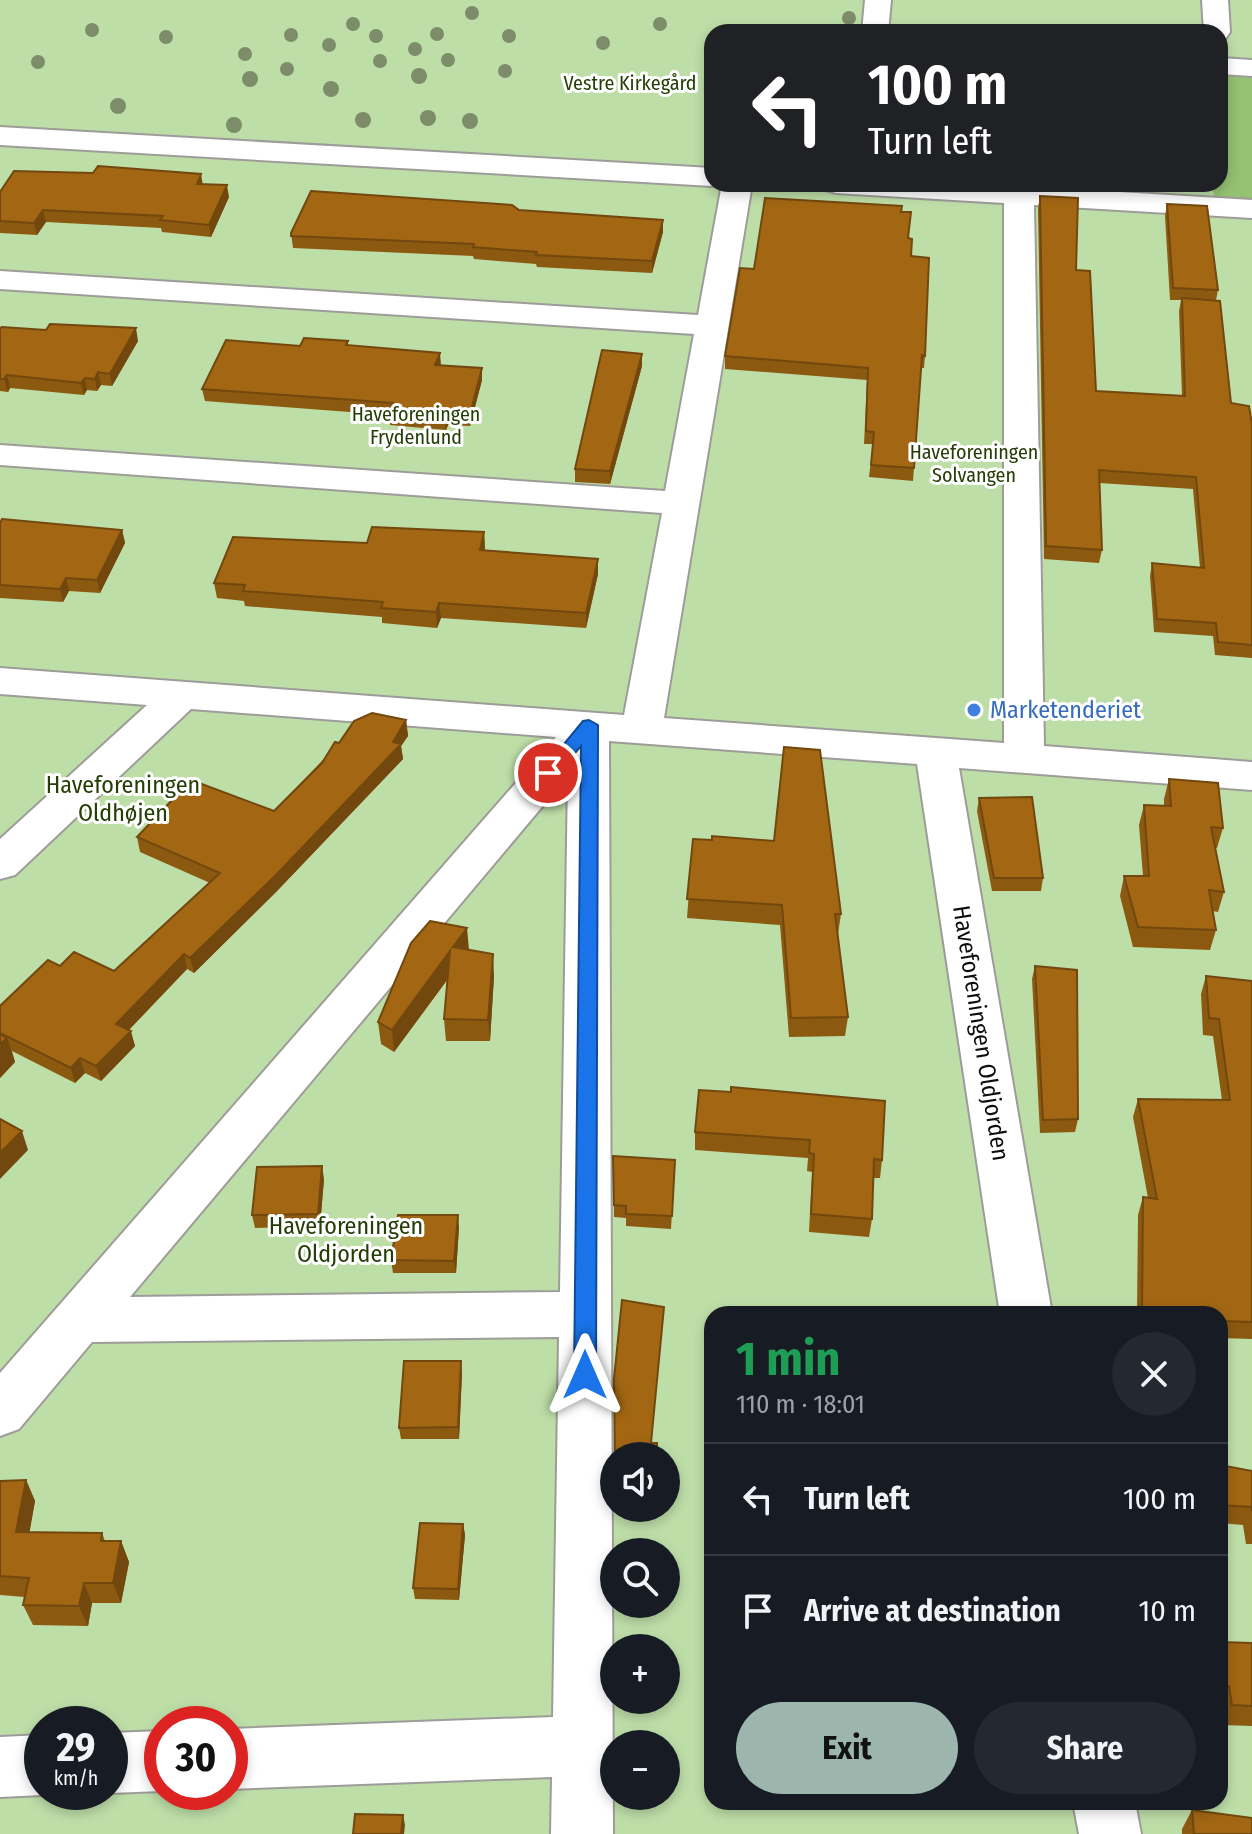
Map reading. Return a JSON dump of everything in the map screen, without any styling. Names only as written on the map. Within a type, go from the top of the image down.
[{"type":"street","points":[[876,24],[878,0]]},
{"type":"street","points":[[1215,0],[1216,24]]},
{"type":"street","points":[[1228,66],[1252,68]]},
{"type":"street","points":[[0,162],[9,136],[704,177]]},
{"type":"street","points":[[642,728],[736,192]]},
{"type":"street","points":[[969,192],[1252,209]]},
{"type":"street","points":[[1019,195],[1024,760]]},
{"type":"street","points":[[0,280],[714,326]]},
{"type":"street","points":[[0,455],[679,503]]},
{"type":"street","points":[[0,681],[1252,776]]},
{"type":"street","points":[[0,864],[182,695]]},
{"type":"street","points":[[582,1834],[589,725]]},
{"type":"street","points":[[0,1412],[589,725]]},
{"type":"street","name":"Haveforeningen Oldjorden","points":[[936,752],[1025,1306]]},
{"type":"street","points":[[79,1320],[585,1314]]},
{"type":"street","points":[[248,1758],[583,1746]]},
{"type":"street","points":[[0,1767],[24,1766]]},
{"type":"street","points":[[1106,1810],[1110,1834]]},
{"type":"green space","points":[[0,0],[1252,0],[1252,1834],[0,1834]]},
{"type":"green space","points":[[1228,75],[1252,76],[1252,203],[1214,201],[1213,192],[1228,192]]},
{"type":"building","points":[[98,166],[201,174],[197,184],[227,185],[209,225],[160,220],[163,216],[43,210],[34,223],[0,221],[0,192],[14,171],[93,173]]},
{"type":"building","points":[[311,191],[512,205],[519,210],[663,220],[652,261],[536,255],[537,252],[473,247],[474,244],[291,236]]},
{"type":"building","points":[[1040,196],[1078,198],[1076,270],[1090,271],[1096,391],[1185,396],[1182,298],[1220,301],[1231,403],[1249,406],[1252,424],[1252,645],[1218,642],[1216,623],[1157,619],[1152,563],[1204,568],[1196,477],[1099,470],[1102,550],[1046,546]]},
{"type":"building","points":[[765,198],[902,206],[901,212],[911,212],[908,238],[912,239],[911,256],[929,258],[925,356],[922,355],[914,468],[871,465],[874,432],[866,431],[868,368],[725,356],[740,268],[754,269]]},
{"type":"building","points":[[1167,204],[1207,206],[1218,290],[1173,288]]},
{"type":"building","points":[[50,324],[136,328],[110,374],[98,372],[95,379],[85,378],[81,383],[7,375],[0,379],[0,328],[46,330]]},
{"type":"building","points":[[304,338],[440,353],[435,365],[482,368],[470,414],[447,412],[445,417],[389,412],[393,403],[202,389],[226,340],[300,346]]},
{"type":"building","points":[[602,350],[642,354],[610,471],[575,469]]},
{"type":"building","points":[[2,519],[122,530],[97,580],[66,578],[60,589],[0,585]]},
{"type":"building","points":[[372,527],[484,532],[480,550],[598,559],[586,613],[439,603],[436,612],[381,608],[383,602],[243,591],[245,585],[214,583],[233,537],[367,543]]},
{"type":"building","points":[[372,713],[406,720],[393,742],[401,744],[275,876],[190,958],[184,954],[116,1024],[131,1031],[96,1066],[80,1058],[71,1068],[0,1033],[0,1006],[48,960],[60,966],[74,952],[114,971],[220,873],[137,837],[191,780],[274,811],[322,763],[354,721]]},
{"type":"building","points":[[784,747],[820,750],[841,914],[835,914],[848,1017],[791,1018],[782,905],[687,899],[693,839],[712,840],[712,836],[774,841]]},
{"type":"building","points":[[1169,779],[1218,783],[1223,828],[1211,827],[1224,892],[1209,890],[1216,930],[1138,927],[1124,876],[1149,876],[1144,805],[1171,806]]},
{"type":"building","points":[[1032,797],[1043,878],[994,878],[979,798]]},
{"type":"building","points":[[430,921],[467,928],[453,947],[493,954],[488,1020],[444,1019],[450,951],[392,1030],[378,1022],[411,943]]},
{"type":"building","points":[[1035,966],[1077,970],[1078,1119],[1043,1120]]},
{"type":"building","points":[[1206,976],[1252,981],[1252,1322],[1228,1321],[1228,1306],[1142,1306],[1143,1197],[1157,1199],[1138,1099],[1230,1100],[1219,1019],[1209,1018]]},
{"type":"building","points":[[731,1087],[885,1101],[882,1160],[874,1159],[872,1219],[811,1214],[814,1154],[809,1153],[810,1140],[695,1132],[699,1090],[731,1092]]},
{"type":"building","points":[[0,1119],[22,1131],[0,1153]]},
{"type":"building","points":[[613,1156],[675,1160],[672,1216],[626,1214],[626,1206],[614,1205]]},
{"type":"building","points":[[322,1166],[318,1214],[252,1215],[257,1167]]},
{"type":"building","points":[[398,1215],[458,1215],[454,1261],[391,1260]]},
{"type":"building","points":[[622,1300],[664,1307],[651,1442],[615,1442],[614,1379]]},
{"type":"building","points":[[404,1361],[461,1361],[458,1427],[399,1428]]},
{"type":"building","points":[[1228,1466],[1252,1471],[1252,1511],[1251,1507],[1228,1506]]},
{"type":"building","points":[[26,1480],[16,1532],[102,1533],[101,1541],[121,1541],[113,1583],[84,1583],[79,1606],[23,1605],[29,1578],[0,1576],[0,1481]]},
{"type":"building","points":[[420,1523],[463,1524],[458,1589],[413,1588]]},
{"type":"building","points":[[1228,1642],[1252,1643],[1252,1706],[1232,1705]]},
{"type":"building","points":[[1192,1810],[1252,1818],[1252,1834],[1194,1834]]},
{"type":"building","points":[[355,1814],[403,1815],[401,1834],[353,1834]]},
{"type":"place","name":"Marketenderiet","points":[[974,710]]},
{"type":"route","points":[[548,773],[589,725],[585,1375]]},
{"type":"park label","name":"Vestre Kirkegård","points":[[630,83]]},
{"type":"park label","name":"Haveforeningen Frydenlund","points":[[416,426]]},
{"type":"park label","name":"Haveforeningen Solvangen","points":[[974,464]]},
{"type":"park label","name":"Haveforeningen Oldhøjen","points":[[123,799]]}]
